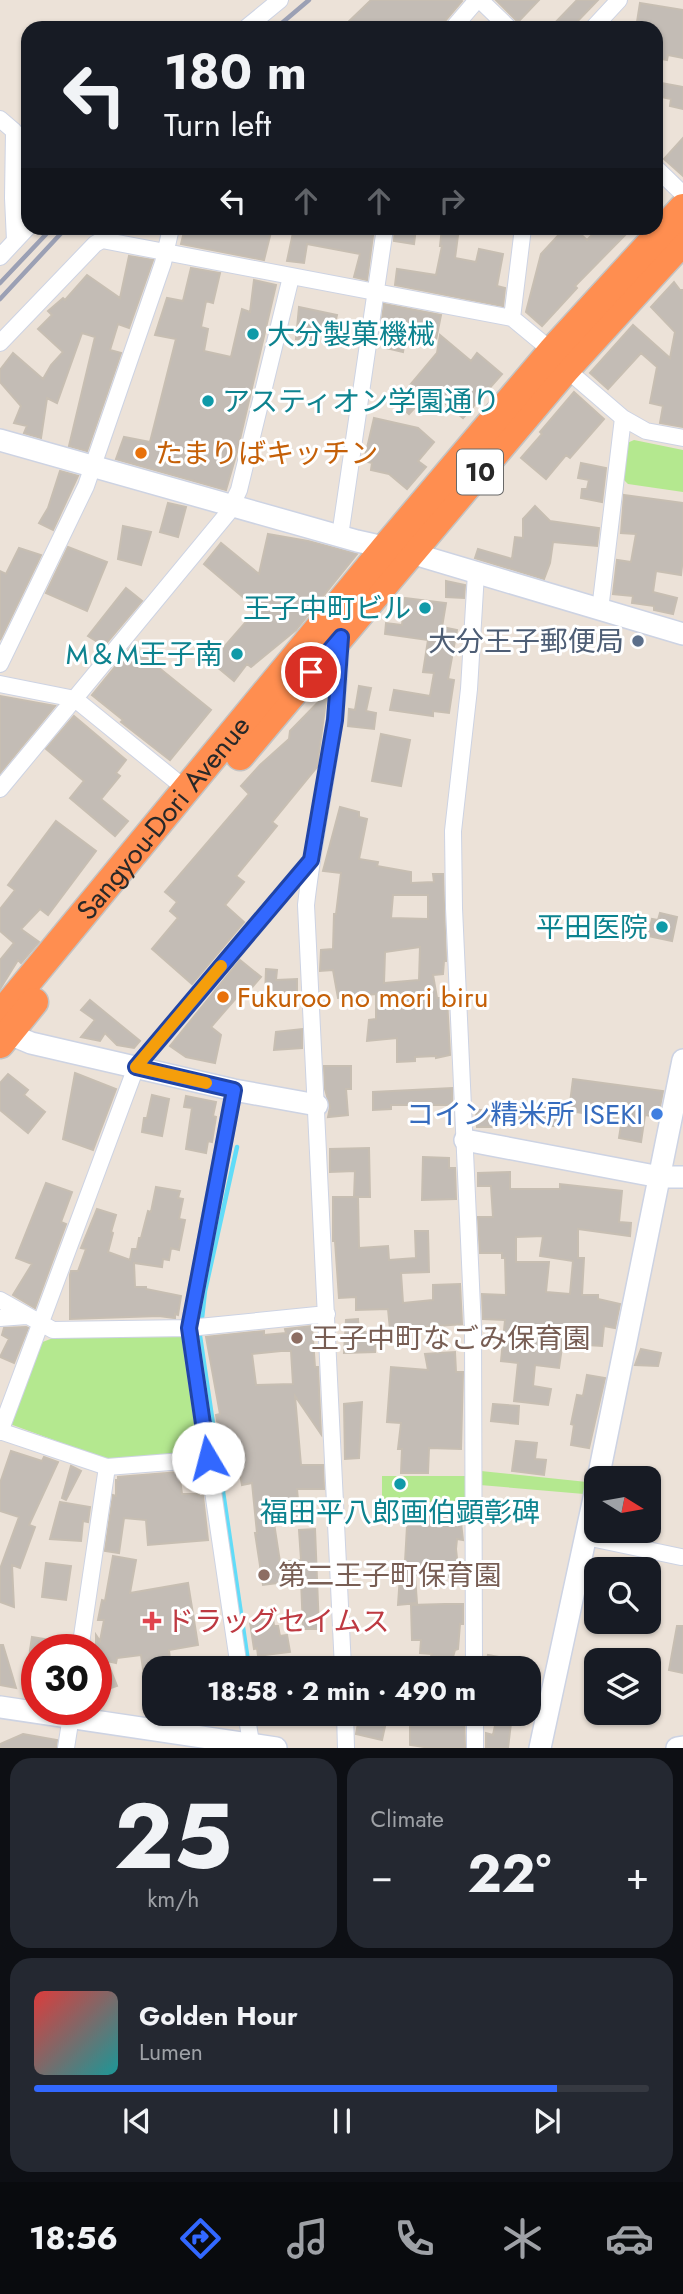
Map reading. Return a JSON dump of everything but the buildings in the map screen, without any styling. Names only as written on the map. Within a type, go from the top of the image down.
[{"type":"highway","name":"Sangyou-Dori Avenue","points":[[663,233],[683,208]]},
{"type":"highway","name":"Sangyou-Dori Avenue","points":[[2,1031],[187,790],[398,550],[661,235]]},
{"type":"highway","name":"Sangyou-Dori Avenue","points":[[559,360],[683,241]]},
{"type":"highway","name":"Sangyou-Dori Avenue","points":[[2,1031],[341,637],[398,550]]},
{"type":"street","points":[[254,21],[280,0]]},
{"type":"street","points":[[459,21],[478,0],[501,21]]},
{"type":"street","points":[[600,21],[619,0]]},
{"type":"street","points":[[0,119],[14,131],[6,196],[15,241]]},
{"type":"street","points":[[663,175],[683,194]]},
{"type":"street","points":[[0,257],[21,235]]},
{"type":"street","points":[[0,664],[86,486],[167,252],[170,235]]},
{"type":"street","points":[[340,536],[384,235]]},
{"type":"street","points":[[512,318],[522,235]]},
{"type":"street","points":[[0,343],[99,241],[107,240],[512,318],[624,418],[646,431],[683,438]]},
{"type":"street","points":[[0,789],[233,505],[239,491],[291,277]]},
{"type":"street","points":[[600,610],[624,418]]},
{"type":"street","points":[[0,440],[398,550],[683,634],[683,628]]},
{"type":"street","points":[[474,1656],[472,1289],[454,908],[453,831],[468,689],[476,573]]},
{"type":"street","points":[[341,637],[335,720],[306,905],[342,1656]]},
{"type":"street","points":[[0,684],[75,699],[187,790]]},
{"type":"street","points":[[208,1458],[107,1467],[0,1432],[32,1320],[136,1067],[311,860]]},
{"type":"street","points":[[2,1031],[31,1043],[234,1090],[317,1105]]},
{"type":"street","points":[[601,1466],[683,1060]]},
{"type":"street","points":[[234,1090],[189,1328],[237,1656]]},
{"type":"street","points":[[465,1140],[660,1177],[683,1177]]},
{"type":"street","points":[[0,1300],[53,1330],[189,1328],[327,1314]]},
{"type":"street","points":[[0,1318],[32,1320]]},
{"type":"street","points":[[82,1634],[107,1467]]},
{"type":"street","points":[[540,1748],[584,1544]]},
{"type":"street","points":[[619,1544],[681,1557]]},
{"type":"street","points":[[0,1707],[21,1709]]},
{"type":"street","points":[[112,1721],[276,1748]]},
{"type":"street","points":[[66,1748],[70,1725]]},
{"type":"street","points":[[248,1726],[251,1746]]},
{"type":"street","points":[[345,1726],[346,1748]]},
{"type":"street","points":[[475,1726],[475,1748]]},
{"type":"street","points":[[677,1748],[683,1747]]},
{"type":"green space","points":[[634,440],[683,450],[683,492],[628,484],[622,478],[627,443]]},
{"type":"green space","points":[[183,1337],[199,1452],[108,1460],[10,1424],[40,1343],[53,1338]]},
{"type":"green space","points":[[481,1471],[584,1482],[584,1494],[480,1485]]},
{"type":"green space","points":[[382,1476],[468,1476],[468,1502],[382,1502]]},
{"type":"waterway","points":[[237,1147],[205,1291],[200,1336],[247,1656]]},
{"type":"railway","points":[[284,21],[309,0]]},
{"type":"railway","points":[[0,283],[45,235]]},
{"type":"railway","points":[[0,299],[59,235]]},
{"type":"slow traffic","points":[[206,1083],[136,1067],[221,966]]},
{"type":"place","name":"大分製菓機械","points":[[253,334]]},
{"type":"place","name":"アスティオン学園通り","points":[[208,401]]},
{"type":"place","name":"たまりばキッチン","points":[[141,453]]},
{"type":"place","name":"王子中町ビル","points":[[425,608]]},
{"type":"place","name":"大分王子郵便局","points":[[638,641]]},
{"type":"place","name":"M＆M王子南","points":[[237,654]]},
{"type":"place","name":"平田医院","points":[[662,927]]},
{"type":"place","name":"Fukuroo no mori biru","points":[[223,997]]},
{"type":"place","name":"コイン精米所 ISEKI","points":[[657,1114]]},
{"type":"place","name":"王子中町なごみ保育園","points":[[297,1338]]},
{"type":"place","name":"福田平八郎画伯顕彰碑","points":[[400,1484]]},
{"type":"place","name":"第二王子町保育園","points":[[264,1575]]},
{"type":"place","name":"ドラッグセイムス","points":[[152,1621]]},
{"type":"route","points":[[208,1458],[189,1328],[234,1090],[136,1067],[311,860],[335,720],[341,667],[341,637],[311,672]]}]
